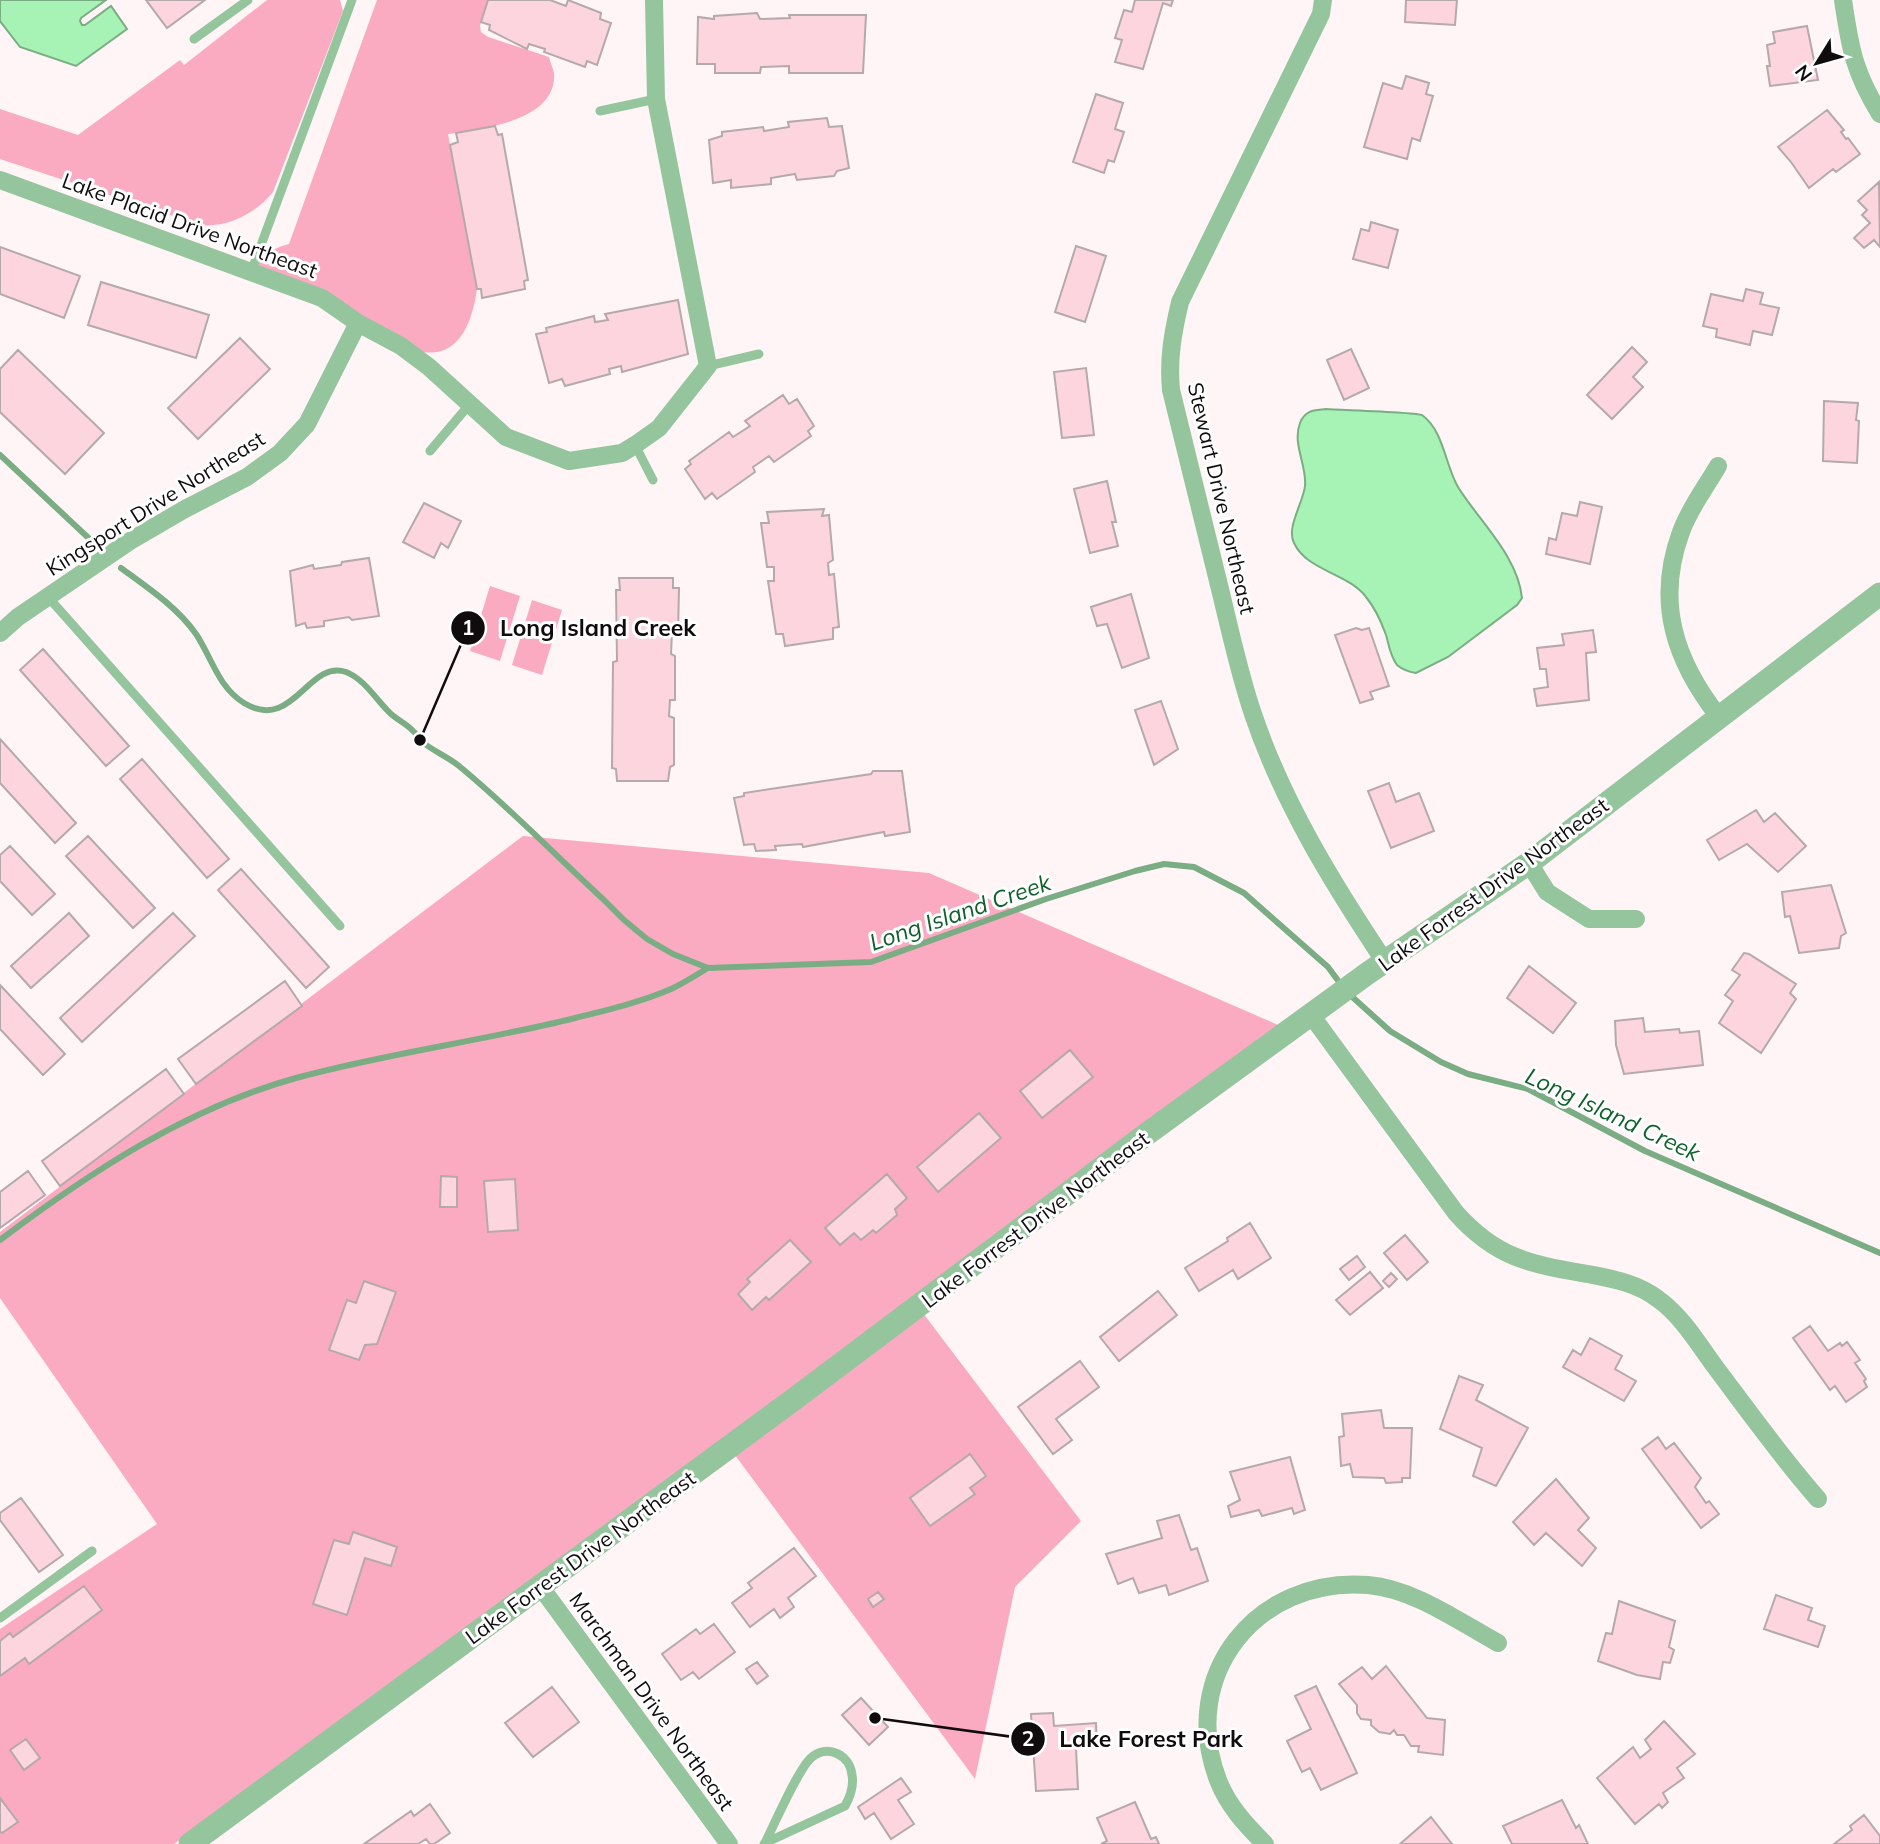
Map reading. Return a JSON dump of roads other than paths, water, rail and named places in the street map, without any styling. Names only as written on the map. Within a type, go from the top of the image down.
[{"type":"street","points":[[654,0],[656,99],[708,366]]},
{"type":"street","name":"Stewart Drive Northeast","points":[[1323,0],[1321,14],[1180,302],[1170,346],[1169,367],[1171,390],[1229,629],[1254,716],[1281,782],[1314,848],[1348,906],[1377,968]]},
{"type":"street","points":[[1843,0],[1850,49],[1863,86],[1880,114]]},
{"type":"street","name":"Lake Placid Drive Northeast","points":[[0,180],[322,298],[358,323],[401,346],[429,367],[506,437],[569,461],[622,453],[635,445],[659,428],[708,366]]},
{"type":"street","name":"Kingsport Drive Northeast","points":[[0,633],[18,617],[130,541],[247,477],[280,453],[307,424],[358,323]]},
{"type":"street","points":[[1718,466],[1682,530],[1673,559],[1670,593],[1673,627],[1682,660],[1698,690],[1719,717]]},
{"type":"street","name":"Lake Forrest Drive Northeast","points":[[190,1844],[793,1400],[1144,1136],[1377,968],[1529,863],[1880,594]]},
{"type":"street","points":[[1529,863],[1547,892],[1589,919],[1636,919]]},
{"type":"street","points":[[1311,1015],[1471,1230],[1491,1246],[1517,1259],[1621,1280],[1660,1300],[1681,1322],[1788,1465],[1818,1499]]},
{"type":"street","points":[[1265,1844],[1244,1823],[1228,1800],[1214,1768],[1208,1732],[1212,1688],[1220,1666],[1238,1636],[1262,1613],[1306,1591],[1347,1584],[1371,1585],[1420,1601],[1498,1643]]},
{"type":"street","name":"Marchman Drive Northeast","points":[[540,1586],[729,1844]]},
{"type":"lane","points":[[194,38],[248,0]]},
{"type":"lane","points":[[251,272],[352,0]]},
{"type":"lane","points":[[600,111],[656,99]]},
{"type":"lane","points":[[708,366],[760,354]]},
{"type":"lane","points":[[430,451],[469,405]]},
{"type":"lane","points":[[635,445],[653,480]]},
{"type":"lane","points":[[48,597],[340,926]]},
{"type":"lane","points":[[0,1618],[92,1551]]},
{"type":"lane","points":[[825,1750],[841,1757],[850,1766],[852,1776],[852,1788],[845,1806],[765,1843],[805,1764],[813,1755],[825,1750]]},
{"type":"waterway","name":"Long Island Creek","points":[[0,455],[96,545]]},
{"type":"waterway","name":"Long Island Creek","points":[[121,568],[180,615],[202,643],[228,689],[244,703],[261,710],[275,709],[288,703],[321,676],[333,671],[352,675],[423,743],[454,762],[496,798],[647,939],[673,954],[708,968],[871,962],[1046,899],[1164,864],[1194,867],[1244,893],[1328,967],[1342,986]]},
{"type":"waterway","points":[[0,1240],[68,1191],[140,1145],[216,1107],[256,1091],[330,1069],[612,1009],[671,989],[708,968]]},
{"type":"waterway","name":"Long Island Creek","points":[[1349,994],[1390,1031],[1441,1062],[1468,1074],[1528,1089],[1645,1151],[1880,1253]]},
{"type":"place","name":"Long Island Creek","points":[[420,740]]},
{"type":"place","name":"Lake Forest Park","points":[[875,1718]]}]
